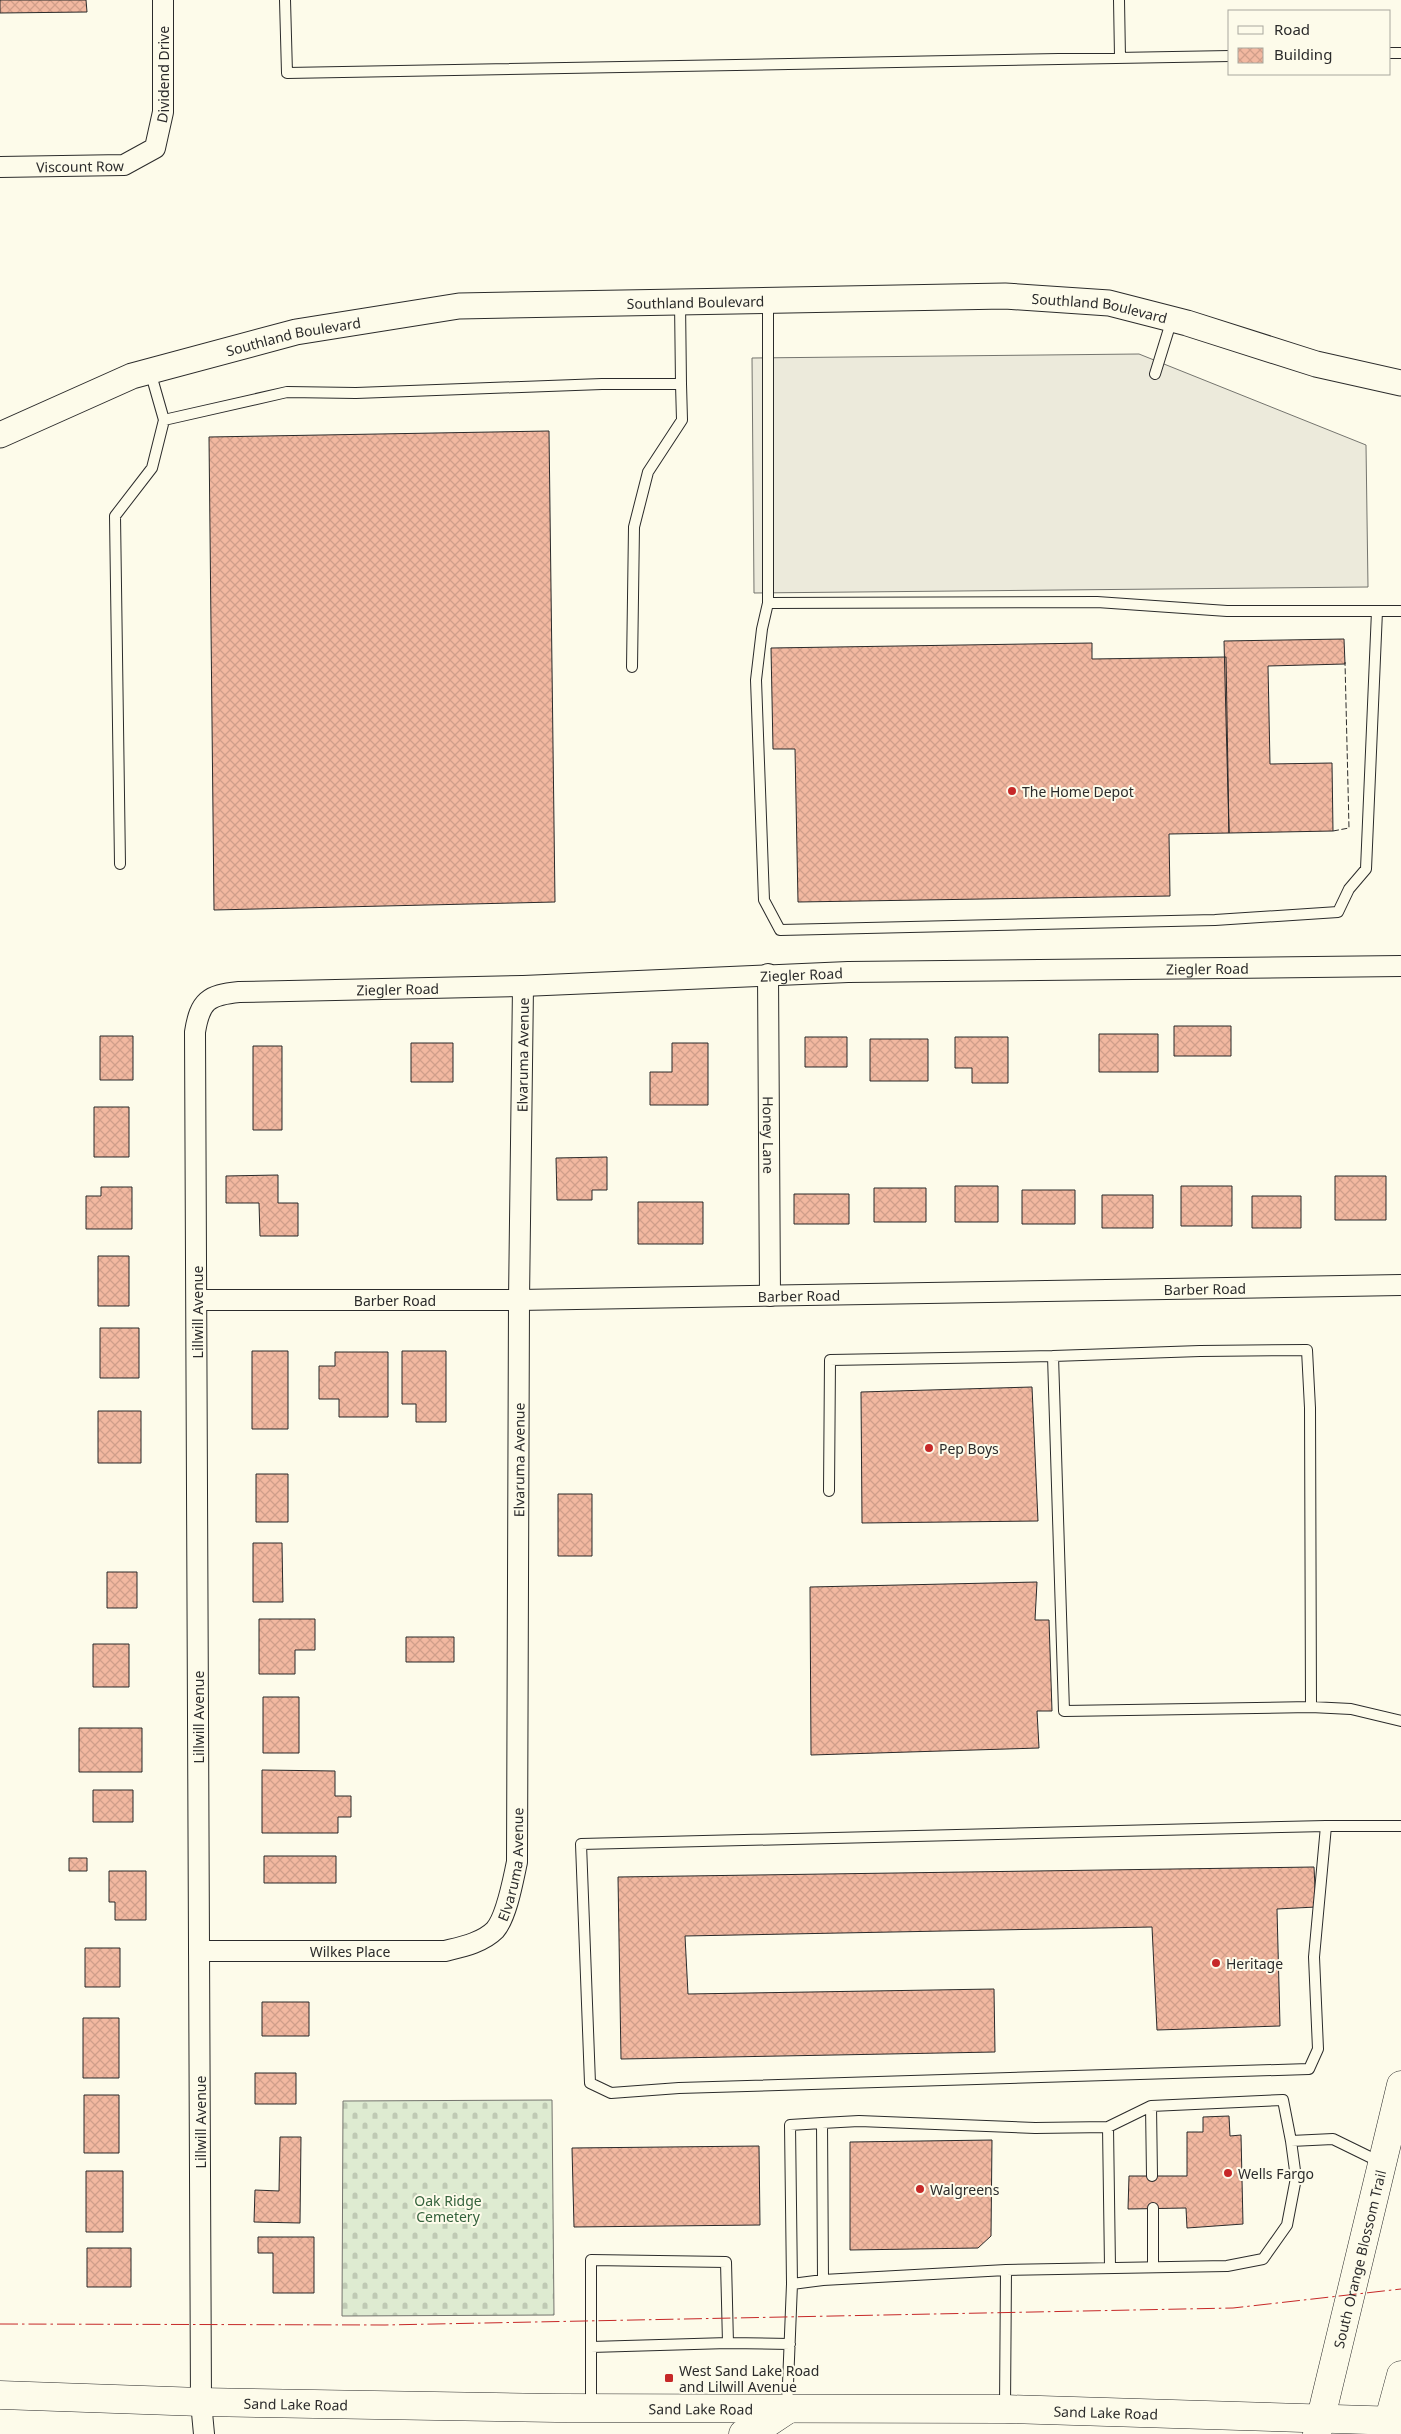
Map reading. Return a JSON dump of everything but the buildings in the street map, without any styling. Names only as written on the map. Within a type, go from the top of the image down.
[{"type":"main road","name":"South Orange Blossom Trail","points":[[1319,2426],[1401,2084]]},
{"type":"main road","points":[[1391,2425],[1401,2375]]},
{"type":"main road","name":"Sand Lake Road","points":[[0,2394],[201,2402],[591,2408],[787,2410],[1005,2409],[1319,2426],[1391,2425]]},
{"type":"main road","points":[[743,2434],[760,2428],[787,2410]]},
{"type":"street","name":"Dividend Drive","points":[[155,148],[163,112],[163,0]]},
{"type":"street","name":"Viscount Row","points":[[0,167],[124,165],[155,148]]},
{"type":"street","name":"Southland Boulevard","points":[[0,435],[132,376],[296,332],[459,306],[1005,296],[1109,303],[1172,319],[1316,364],[1401,383]]},
{"type":"street","name":"Ziegler Road","points":[[204,1002],[221,994],[239,992],[523,986],[768,974],[1401,966]]},
{"type":"street","name":"Honey Lane","points":[[768,974],[770,1296]]},
{"type":"street","name":"Elvaruma Avenue","points":[[495,1929],[508,1902],[517,1862],[518,1300],[523,986]]},
{"type":"street","name":"Lillwill Avenue","points":[[204,1002],[198,1016],[195,1032],[201,2402],[204,2434]]},
{"type":"street","name":"Barber Road","points":[[197,1300],[518,1300],[1401,1285]]},
{"type":"street","name":"Wilkes Place","points":[[199,1951],[445,1951],[472,1944],[495,1929]]},
{"type":"lane","points":[[285,0],[287,73],[1228,56]]},
{"type":"lane","points":[[1119,0],[1120,58]]},
{"type":"lane","points":[[768,300],[768,603],[762,629],[756,680],[763,890],[764,900],[780,930],[1215,920],[1338,912],[1349,890],[1366,869],[1377,610]]},
{"type":"lane","points":[[632,667],[634,527],[648,472],[682,420],[680,302]]},
{"type":"lane","points":[[1155,374],[1172,319]]},
{"type":"lane","points":[[120,864],[115,516],[152,468],[164,420],[150,371]]},
{"type":"lane","points":[[164,420],[287,392],[356,393],[602,384],[681,384]]},
{"type":"lane","points":[[768,603],[1097,602],[1226,611],[1401,610]]},
{"type":"lane","points":[[829,1491],[830,1360],[1307,1350],[1310,1408],[1311,1707]]},
{"type":"lane","points":[[1053,1356],[1064,1711],[1311,1707],[1351,1709],[1401,1721]]},
{"type":"lane","points":[[1326,1826],[1314,1957],[1318,2049],[1309,2069],[679,2088],[611,2093],[590,2083],[581,1844],[1326,1826],[1401,1826]]},
{"type":"lane","points":[[787,2410],[792,2284],[790,2125],[859,2121],[1035,2128],[1108,2127],[1151,2106],[1283,2100],[1296,2178],[1287,2225],[1263,2259],[1227,2266],[1006,2270],[823,2280],[792,2284]]},
{"type":"lane","points":[[1151,2106],[1152,2176]]},
{"type":"lane","points":[[822,2123],[823,2280]]},
{"type":"lane","points":[[1108,2127],[1110,2268]]},
{"type":"lane","points":[[1291,2141],[1333,2139],[1381,2162]]},
{"type":"lane","points":[[1153,2208],[1153,2267]]},
{"type":"lane","points":[[591,2408],[591,2260],[726,2262],[728,2343]]},
{"type":"lane","points":[[1005,2409],[1006,2270]]},
{"type":"lane","points":[[591,2347],[728,2343],[790,2344]]},
{"type":"green space","name":"Oak Ridge Cemetery","points":[[552,2100],[554,2315],[342,2316],[343,2101]]},
{"type":"shaded area","points":[[1139,354],[1366,445],[1368,587],[754,593],[752,358]]},
{"type":"fence","points":[[1333,831],[1349,828],[1345,662]]},
{"type":"power","points":[[0,2324],[385,2325],[1233,2308],[1401,2289]]},
{"type":"place","name":"The Home Depot","points":[[1012,791]]},
{"type":"place","name":"Pep Boys","points":[[929,1448]]},
{"type":"place","name":"Heritage","points":[[1216,1963]]},
{"type":"place","name":"Wells Fargo","points":[[1228,2173]]},
{"type":"place","name":"Walgreens","points":[[920,2189]]},
{"type":"place","name":"West Sand Lake Road and Lilwill Avenue","points":[[669,2378]]}]
